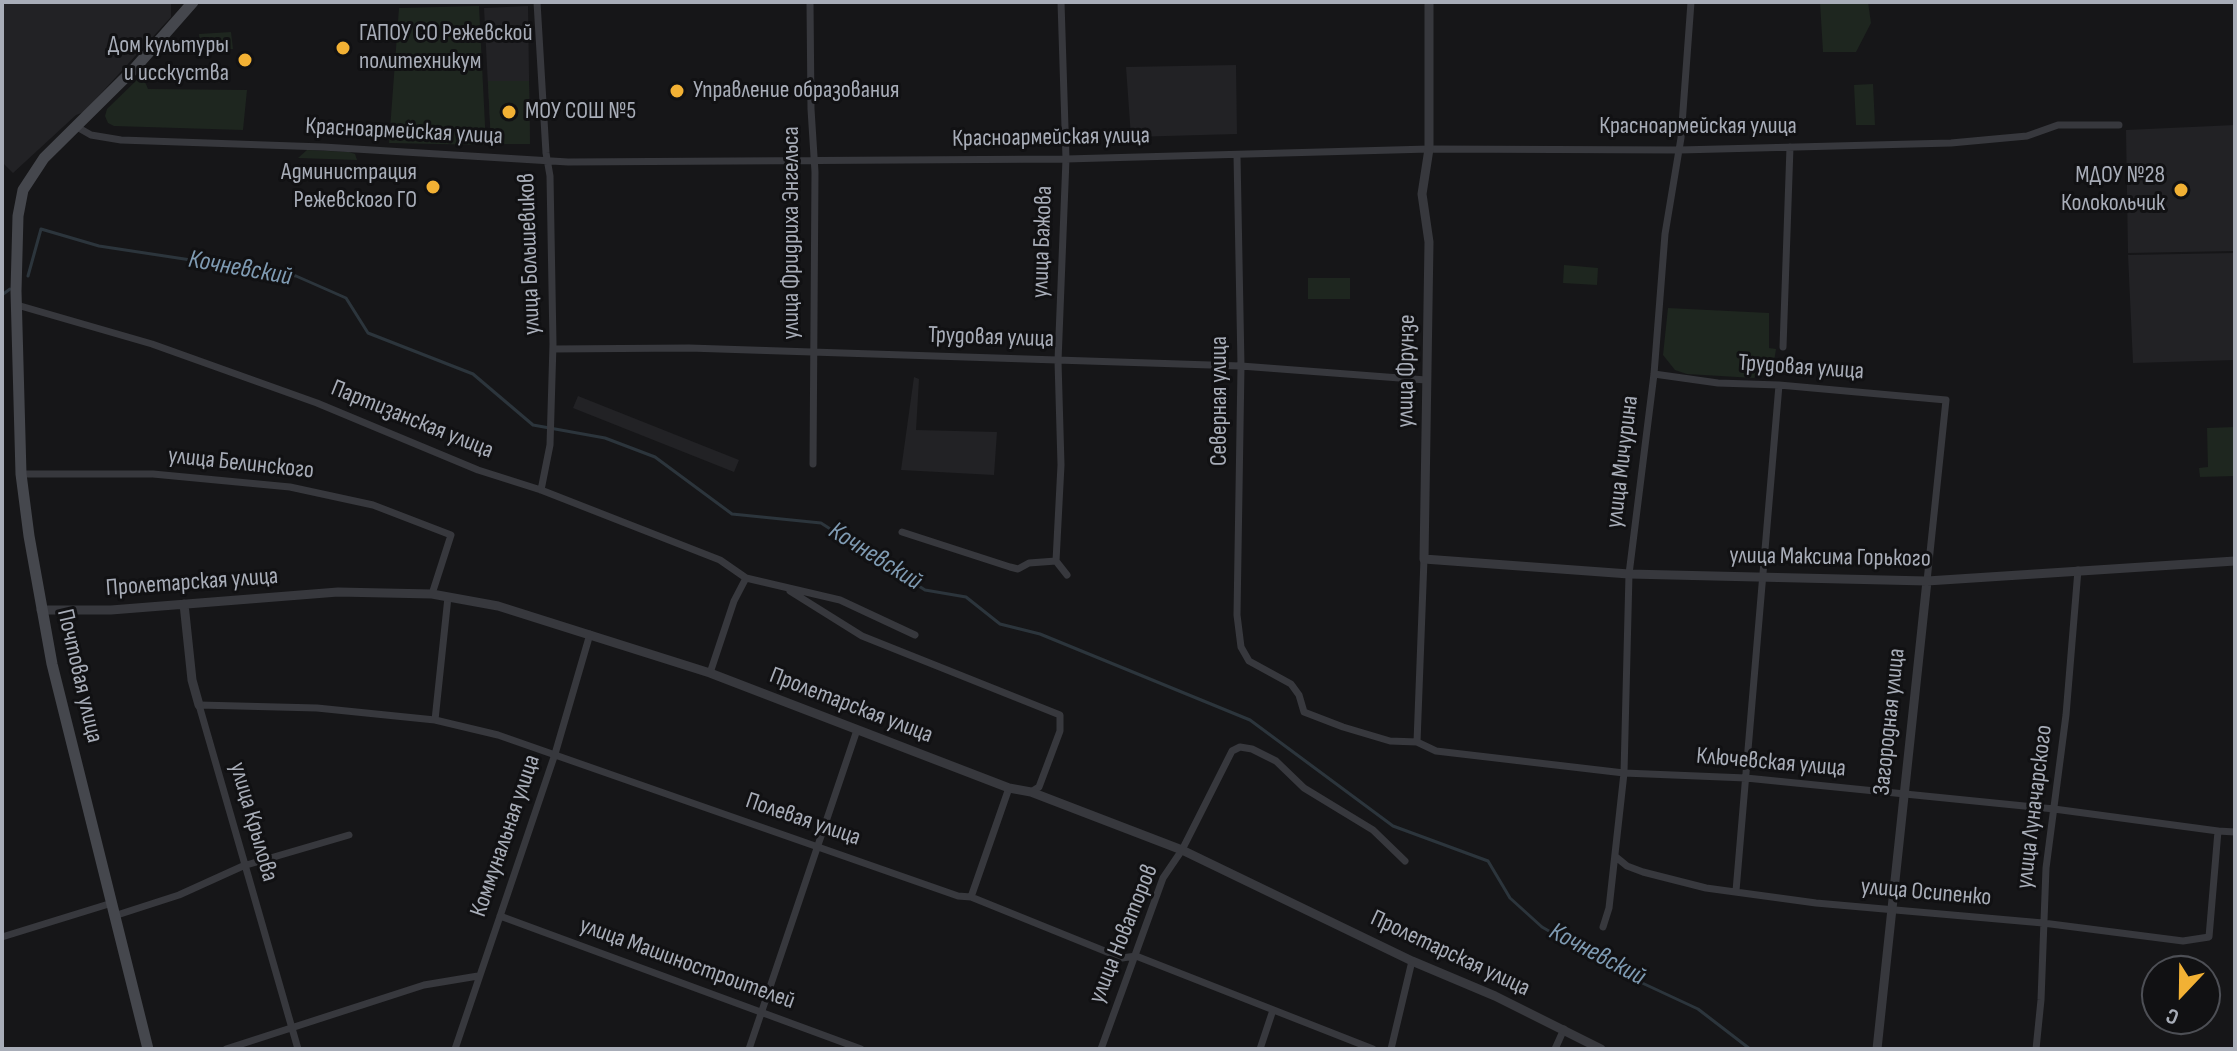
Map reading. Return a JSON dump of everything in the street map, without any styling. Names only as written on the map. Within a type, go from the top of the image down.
[{"type":"main road","points":[[77,127],[193,2]]},
{"type":"main road","name":"Почтовая улица","points":[[77,127],[44,158],[20,197],[16,291],[21,474],[41,610],[148,1049]]},
{"type":"street","name":"улица Большевиков","points":[[537,2],[550,176],[553,349],[550,445],[541,490]]},
{"type":"street","name":"улица Фридриха Энгельса","points":[[810,2],[814,160],[813,464]]},
{"type":"street","name":"улица Бажова","points":[[1056,561],[1061,465],[1058,361],[1066,159],[1061,2]]},
{"type":"street","name":"улица Фрунзе","points":[[1417,742],[1424,559],[1429,242],[1422,194],[1429,149],[1429,2]]},
{"type":"street","name":"улица Мичурина","points":[[1603,927],[1609,908],[1616,857],[1624,773],[1629,574],[1654,374],[1665,234],[1680,150],[1691,2]]},
{"type":"street","name":"Красноармейская улица","points":[[77,127],[91,135],[121,140],[323,147],[548,160],[814,160],[1066,159],[1557,147],[1680,150],[1951,143],[2027,136],[2058,125],[2119,125]]},
{"type":"street","points":[[1783,347],[1790,147]]},
{"type":"street","name":"Северная улица","points":[[1237,155],[1241,366],[1237,615],[1241,647]]},
{"type":"street","name":"Партизанская улица","points":[[17,305],[152,344],[317,403],[478,470],[541,490],[720,560],[746,578],[840,600],[915,635]]},
{"type":"street","name":"Трудовая улица","points":[[553,349],[813,351],[1241,366],[1426,380]]},
{"type":"street","name":"Трудовая улица","points":[[1654,374],[1718,383],[1779,385],[1946,400]]},
{"type":"street","points":[[1736,891],[1779,385]]},
{"type":"street","name":"Загородная улица","points":[[1877,1049],[1946,400]]},
{"type":"street","name":"улица Белинского","points":[[21,474],[153,474],[290,487],[373,505],[451,535],[432,594]]},
{"type":"street","points":[[902,532],[1018,569],[1029,563],[1056,561],[1067,575]]},
{"type":"street","name":"улица Максима Горького","points":[[1424,559],[1629,574],[1927,581],[2235,561]]},
{"type":"street","name":"улица Луначарского","points":[[2036,1049],[2043,923],[2078,570]]},
{"type":"street","points":[[710,673],[734,601],[746,578]]},
{"type":"street","name":"Партизанская улица","points":[[785,588],[862,636],[1060,715],[1060,731],[1039,787],[1031,792]]},
{"type":"street","name":"Пролетарская улица","points":[[41,610],[111,610],[338,592],[432,594],[498,606],[710,673],[1009,788],[1031,792],[1182,850],[1601,1049]]},
{"type":"street","points":[[435,720],[448,597]]},
{"type":"street","name":"улица Крылова","points":[[184,604],[192,680],[298,1049]]},
{"type":"street","name":"Коммунальная улица","points":[[455,1049],[555,754],[590,634]]},
{"type":"street","name":"Ключевская улица","points":[[1241,647],[1249,661],[1291,684],[1299,695],[1304,712],[1390,741],[1417,742],[1436,751],[1624,773],[1746,778],[2054,809],[2235,832]]},
{"type":"street","name":"Полевая улица","points":[[199,705],[317,708],[435,720],[498,735],[958,896],[971,897],[1122,958],[1136,956],[1373,1049]]},
{"type":"street","points":[[749,1049],[857,730]]},
{"type":"street","name":"улица Новаторов","points":[[1101,1049],[1163,878],[1182,850],[1232,751],[1240,747],[1252,749],[1276,761],[1304,788],[1373,830],[1405,861]]},
{"type":"street","points":[[971,897],[1009,788]]},
{"type":"street","name":"улица Осипенко","points":[[1616,857],[1627,866],[1643,872],[1706,888],[1816,903],[2043,923],[2183,941],[2209,937],[2218,831]]},
{"type":"street","points":[[114,916],[179,895],[243,866],[349,835]]},
{"type":"street","points":[[2,937],[112,903]]},
{"type":"street","name":"улица Машиностроителей","points":[[500,916],[861,1049]]},
{"type":"street","points":[[1391,1049],[1412,961]]},
{"type":"street","points":[[226,1049],[424,985],[478,976]]},
{"type":"street","points":[[1260,1049],[1273,1010]]},
{"type":"street","points":[[1555,1049],[1564,1029]]},
{"type":"shaded area","points":[[2,2],[171,2],[171,17],[84,112],[76,115],[13,173],[2,162]]},
{"type":"shaded area","points":[[1820,2],[1868,2],[1871,23],[1856,52],[1823,52]]},
{"type":"shaded area","points":[[479,6],[486,145],[389,143],[399,8]]},
{"type":"shaded area","name":"МОУ СОШ №5","points":[[528,6],[530,144],[491,144],[484,8]]},
{"type":"shaded area","points":[[231,32],[233,49],[223,49],[222,46],[205,48],[204,52],[200,52],[199,34]]},
{"type":"shaded area","points":[[1236,65],[1237,134],[1131,137],[1126,67]]},
{"type":"shaded area","points":[[142,75],[148,89],[247,90],[243,130],[114,126],[108,123],[105,116],[107,109]]},
{"type":"shaded area","name":"МОУ СОШ №5","points":[[488,81],[529,81],[530,144],[491,144]]},
{"type":"shaded area","points":[[1873,84],[1875,125],[1856,125],[1854,85]]},
{"type":"shaded area","name":"МДОУ №28 Колокольчик","points":[[2235,125],[2235,251],[2128,253],[2126,130]]},
{"type":"shaded area","points":[[307,150],[349,152],[355,154],[357,160],[298,158]]},
{"type":"shaded area","points":[[2235,253],[2235,360],[2133,363],[2128,255]]},
{"type":"shaded area","points":[[1564,265],[1598,268],[1597,285],[1563,283]]},
{"type":"shaded area","points":[[1308,278],[1350,278],[1350,299],[1308,299]]},
{"type":"shaded area","points":[[1668,308],[1769,313],[1769,348],[1776,349],[1773,368],[1763,370],[1754,378],[1687,374],[1675,370],[1663,355]]},
{"type":"shaded area","points":[[914,377],[919,379],[916,430],[997,432],[994,475],[901,470]]},
{"type":"shaded area","points":[[578,396],[739,460],[734,472],[573,408]]},
{"type":"shaded area","points":[[2235,427],[2235,476],[2200,477],[2199,468],[2208,467],[2207,428]]},
{"type":"waterway","name":"Кочневский","points":[[28,276],[41,229],[99,246],[296,276],[346,298],[368,333],[473,374],[533,425],[605,438],[655,457],[732,514],[821,523],[925,590],[966,597],[1000,624],[1040,634],[1250,720],[1393,826],[1488,861],[1510,898],[1542,927],[1625,975],[1698,1009],[1750,1049]]},
{"type":"waterway","name":"Кочневский","points":[[2,295],[10,289]]},
{"type":"place","name":"ГАПОУ СО Режевской политехникум","points":[[343,48]]},
{"type":"place","name":"Дом культуры и исскуства","points":[[245,60]]},
{"type":"place","name":"Управление образования","points":[[677,91]]},
{"type":"place","name":"МОУ СОШ №5","points":[[509,112]]},
{"type":"place","name":"Администрация Режевского ГО","points":[[433,187]]},
{"type":"place","name":"МДОУ №28 Колокольчик","points":[[2181,190]]}]
